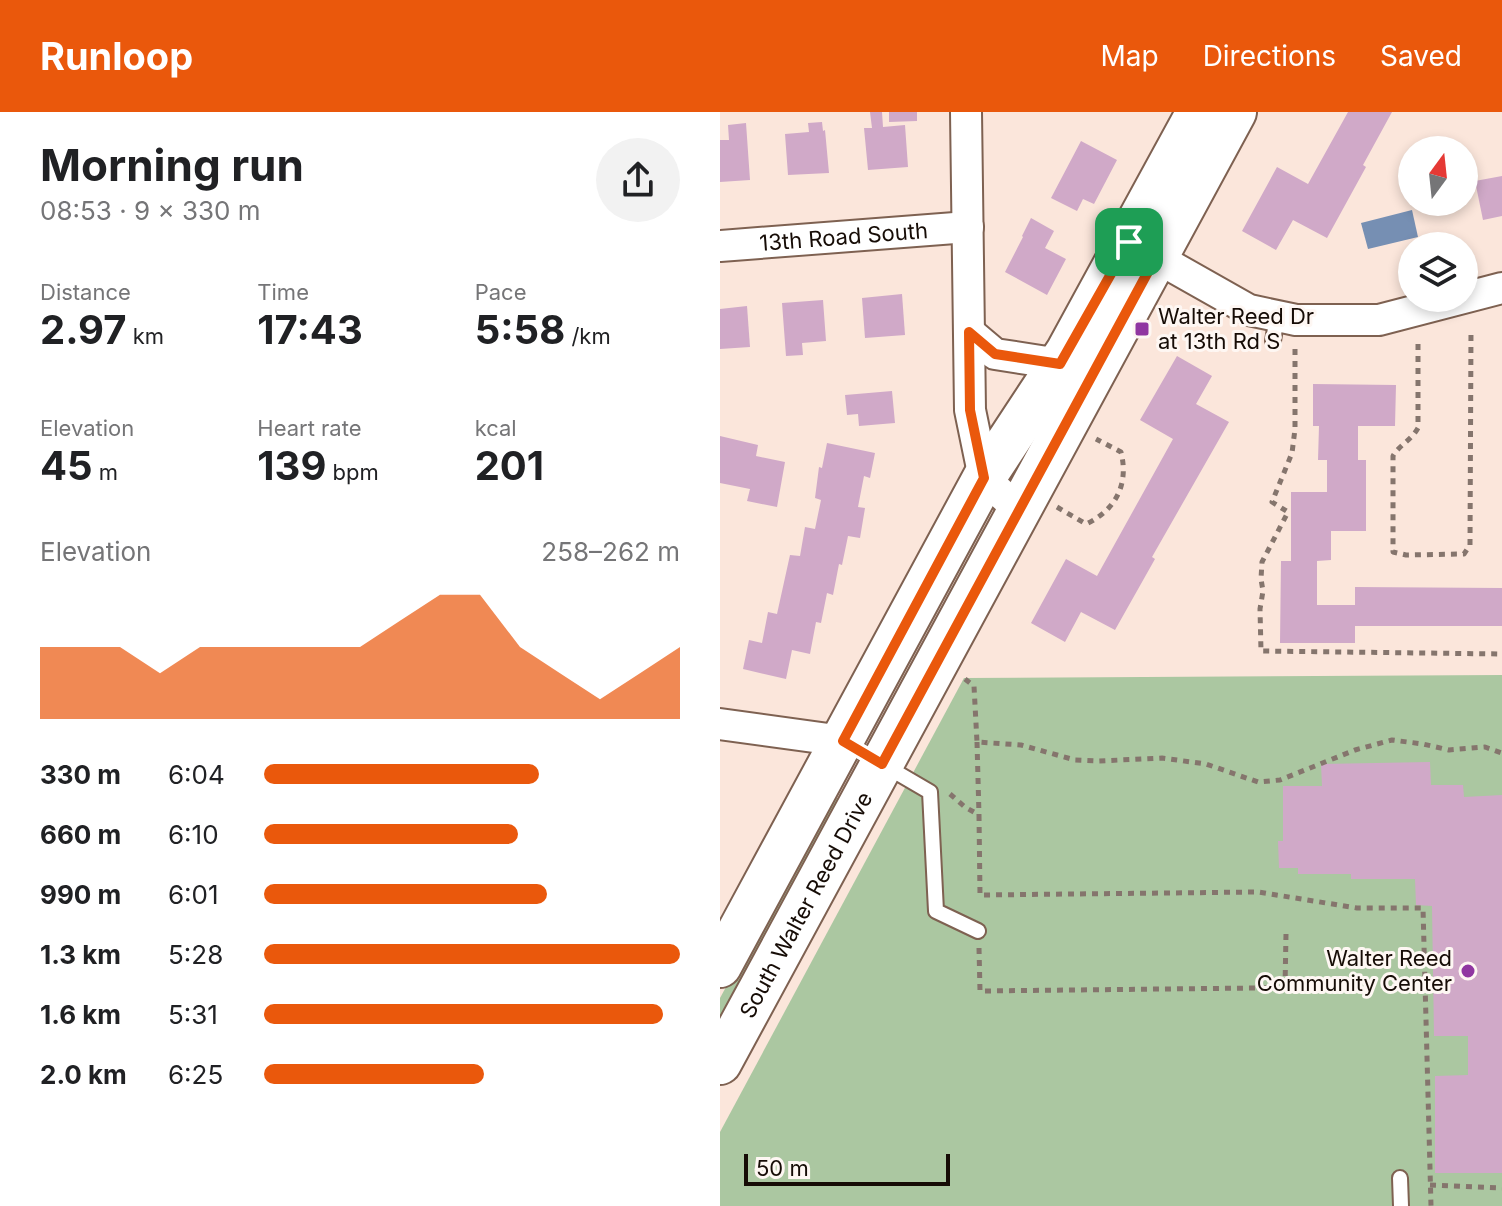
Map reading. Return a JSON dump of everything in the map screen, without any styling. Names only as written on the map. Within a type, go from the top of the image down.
[{"type":"main road","name":"South Walter Reed Drive","points":[[720,1063],[882,764],[1038,508],[1198,112]]},
{"type":"main road","name":"South Walter Reed Drive","points":[[720,966],[984,478],[1235,112]]},
{"type":"street","points":[[966,112],[970,410],[984,478],[1038,508]]},
{"type":"street","name":"13th Road South","points":[[720,246],[968,227]]},
{"type":"street","points":[[1142,249],[1275,328],[1296,320],[1379,320],[1502,288]]},
{"type":"street","points":[[969,332],[995,354],[1060,364]]},
{"type":"street","points":[[720,724],[843,741]]},
{"type":"lane","points":[[843,741],[930,792],[936,911],[978,931]]},
{"type":"lane","points":[[1400,1178],[1401,1206]]},
{"type":"path","points":[[1418,344],[1418,428],[1412,439],[1399,445],[1393,456],[1393,552],[1406,555],[1464,554],[1470,545],[1471,329]]},
{"type":"path","points":[[1295,349],[1292,453],[1272,502],[1288,512],[1262,562],[1261,651],[1502,654]]},
{"type":"path","points":[[1038,508],[1086,524],[1100,517],[1118,496],[1125,469],[1121,452],[1094,438]]},
{"type":"path","points":[[964,678],[974,686],[980,895],[1258,892],[1357,908],[1423,908],[1431,1206]]},
{"type":"path","points":[[977,742],[1021,745],[1075,760],[1162,758],[1206,764],[1258,782],[1280,780],[1355,750],[1392,740],[1449,750],[1485,747],[1502,753]]},
{"type":"path","points":[[947,786],[951,796],[979,815]]},
{"type":"path","points":[[978,931],[980,991],[1347,987]]},
{"type":"path","points":[[1285,988],[1286,934]]},
{"type":"path","points":[[1430,1185],[1502,1188]]},
{"type":"green space","points":[[1502,675],[1502,1206],[720,1206],[720,1132],[964,678]]},
{"type":"green space","points":[[831,795],[847,803],[720,1038],[720,998]]},
{"type":"water","points":[[1398,214],[1398,216],[1413,216],[1417,232],[1398,232],[1398,242],[1368,249],[1361,223]]},
{"type":"building","points":[[870,112],[882,112],[883,127],[905,125],[908,167],[868,170],[864,128],[872,128]]},
{"type":"building","points":[[889,112],[917,112],[917,121],[889,122]]},
{"type":"building","points":[[1348,112],[1392,112],[1327,238],[1293,220],[1276,250],[1242,231],[1277,167],[1308,184]]},
{"type":"building","points":[[822,122],[829,173],[788,175],[785,134],[809,132],[808,123]]},
{"type":"building","points":[[746,123],[750,180],[720,182],[720,140],[729,140],[728,125]]},
{"type":"building","points":[[1081,141],[1117,160],[1094,204],[1083,199],[1077,211],[1051,198]]},
{"type":"building","points":[[1502,176],[1502,216],[1483,220],[1478,180]]},
{"type":"building","points":[[1031,218],[1054,231],[1045,248],[1066,259],[1047,295],[1005,272]]},
{"type":"building","points":[[902,294],[905,335],[865,338],[862,298]]},
{"type":"building","points":[[823,300],[826,341],[802,343],[803,355],[786,356],[782,303]]},
{"type":"building","points":[[747,306],[750,347],[720,349],[720,309]]},
{"type":"building","points":[[1177,356],[1212,376],[1196,404],[1229,422],[1152,557],[1155,559],[1115,630],[1081,612],[1065,642],[1031,623],[1066,559],[1097,576],[1173,439],[1140,420]]},
{"type":"building","points":[[1313,384],[1396,385],[1395,426],[1358,426],[1358,460],[1366,460],[1366,531],[1331,531],[1331,560],[1317,561],[1317,605],[1355,605],[1355,587],[1502,588],[1502,626],[1355,626],[1355,643],[1280,643],[1281,561],[1291,561],[1291,492],[1327,492],[1327,460],[1318,460],[1319,426],[1313,426]]},
{"type":"building","points":[[892,391],[895,423],[859,426],[858,414],[847,415],[845,395]]},
{"type":"building","points":[[720,436],[758,445],[756,456],[785,462],[777,507],[747,501],[750,489],[720,483]]},
{"type":"building","points":[[827,443],[875,453],[870,478],[864,476],[858,507],[865,508],[860,538],[848,536],[833,595],[827,593],[821,623],[816,622],[810,654],[792,650],[786,679],[743,669],[749,640],[762,643],[768,612],[777,614],[790,555],[800,556],[805,527],[815,529],[821,500],[815,498],[819,467],[822,468]]},
{"type":"building","name":"Walter Reed Community Center","points":[[1430,762],[1431,785],[1463,785],[1464,797],[1502,795],[1502,1173],[1435,1173],[1435,1076],[1468,1075],[1468,1036],[1434,1036],[1432,906],[1416,905],[1415,879],[1351,879],[1351,874],[1298,874],[1298,868],[1279,868],[1278,841],[1283,841],[1283,786],[1322,786],[1321,764]]},
{"type":"place","name":"Walter Reed Dr at 13th Rd S","points":[[1142,329]]},
{"type":"place","name":"Walter Reed Community Center","points":[[1468,971]]},
{"type":"route","points":[[1129,242],[1156,257],[882,764],[843,741],[984,478],[970,410],[969,332],[995,354],[1060,364],[1129,242]]}]
